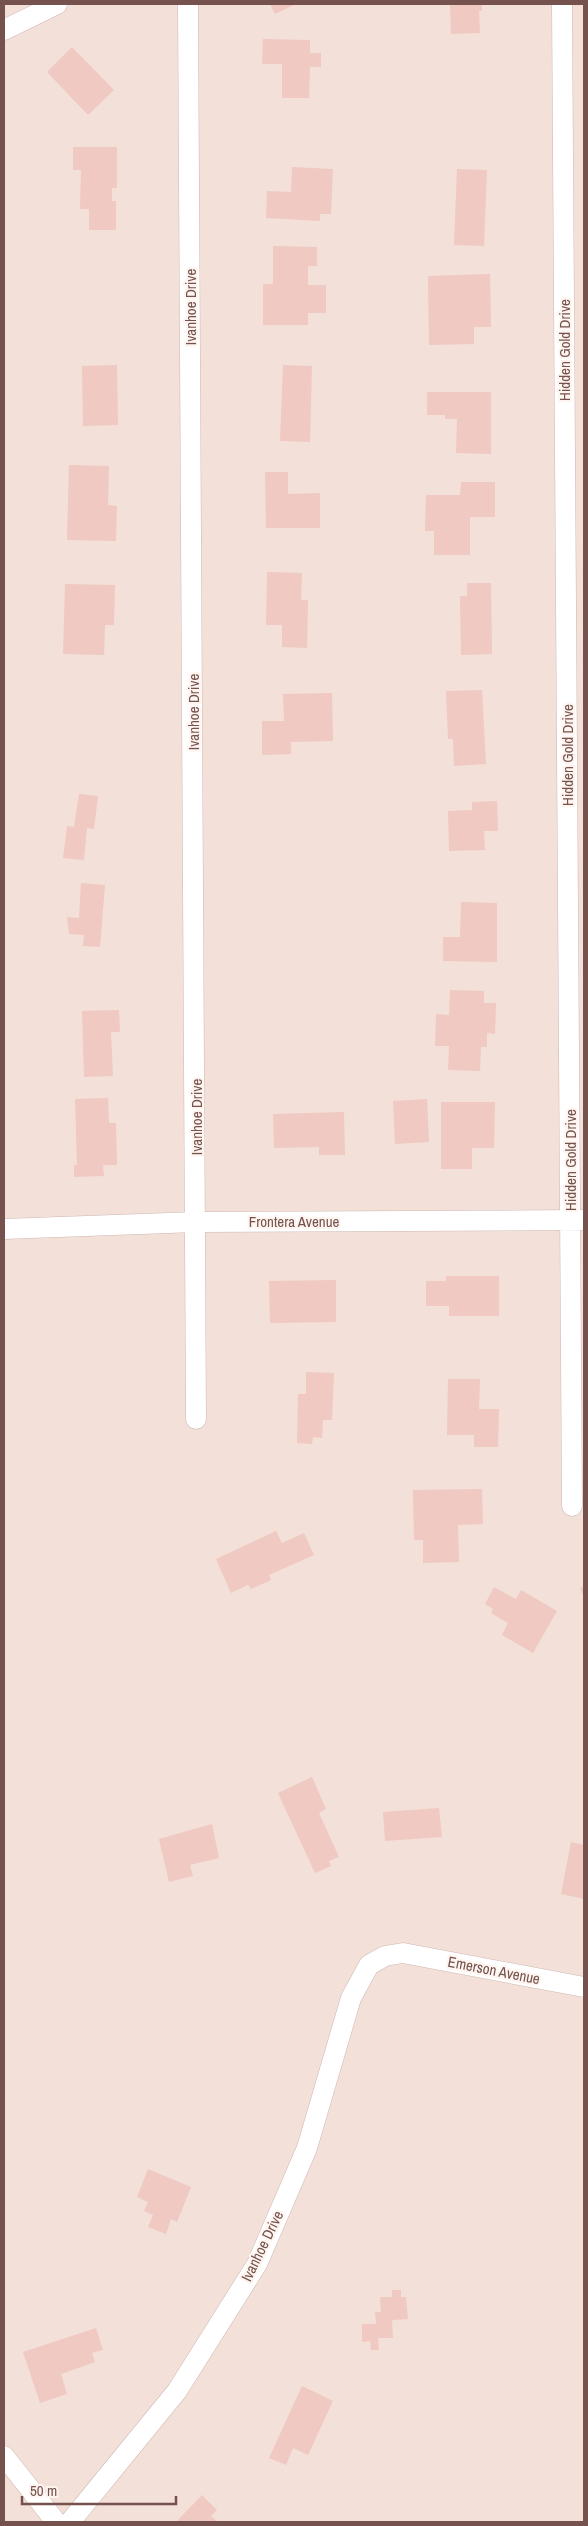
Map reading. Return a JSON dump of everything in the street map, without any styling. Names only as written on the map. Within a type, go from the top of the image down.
[{"type":"street","points":[[4,30],[57,4]]},
{"type":"street","name":"Ivanhoe Drive","points":[[188,4],[196,1420]]},
{"type":"street","name":"Hidden Gold Drive","points":[[562,4],[578,1220],[572,1506]]},
{"type":"street","name":"Frontera Avenue","points":[[4,1229],[196,1222],[578,1220]]},
{"type":"street","name":"Ivanhoe Drive","points":[[70,2522],[177,2391],[257,2264],[307,2148],[352,1998],[368,1965],[385,1956],[403,1953]]},
{"type":"street","name":"Emerson Avenue","points":[[403,1953],[584,1987]]},
{"type":"street","points":[[4,2456],[56,2522]]},
{"type":"shaded area","points":[[4,4],[584,4],[584,2522],[4,2522]]},
{"type":"building","points":[[270,4],[296,4],[275,14]]},
{"type":"building","points":[[450,4],[482,4],[482,11],[479,11],[480,33],[451,34]]},
{"type":"building","points":[[263,39],[310,40],[310,53],[321,53],[321,67],[310,67],[309,98],[282,98],[282,64],[262,64]]},
{"type":"building","points":[[72,47],[114,90],[88,115],[47,72]]},
{"type":"building","points":[[73,147],[117,147],[117,188],[112,188],[112,201],[116,201],[116,230],[89,230],[89,209],[80,209],[81,170],[73,170]]},
{"type":"building","points":[[292,167],[333,169],[331,214],[320,214],[320,221],[266,218],[267,191],[291,192]]},
{"type":"building","points":[[457,169],[487,170],[484,246],[454,245]]},
{"type":"building","points":[[273,246],[317,247],[317,266],[308,266],[308,285],[326,285],[326,313],[308,313],[308,325],[263,325],[263,284],[273,284]]},
{"type":"building","points":[[490,274],[491,327],[474,327],[474,344],[429,345],[428,276]]},
{"type":"building","points":[[117,365],[118,425],[83,426],[82,366]]},
{"type":"building","points":[[283,365],[312,366],[310,442],[280,441]]},
{"type":"building","points":[[427,392],[491,392],[491,454],[456,453],[457,419],[445,419],[445,415],[427,415]]},
{"type":"building","points":[[69,465],[109,466],[108,505],[117,506],[116,541],[67,540]]},
{"type":"building","points":[[265,472],[288,472],[288,494],[320,493],[320,528],[266,528]]},
{"type":"building","points":[[461,482],[495,482],[495,517],[470,517],[470,555],[434,555],[434,531],[425,531],[426,495],[460,495]]},
{"type":"building","points":[[267,572],[302,573],[301,600],[308,600],[307,648],[282,647],[282,625],[266,625]]},
{"type":"building","points":[[467,583],[491,583],[492,654],[461,655],[460,596],[467,596]]},
{"type":"building","points":[[65,584],[115,585],[114,625],[105,625],[104,655],[63,654]]},
{"type":"building","points":[[482,690],[486,764],[454,766],[453,739],[448,739],[446,691]]},
{"type":"building","points":[[332,693],[333,741],[291,742],[291,754],[262,755],[262,721],[284,721],[283,694]]},
{"type":"building","points":[[79,794],[98,796],[94,829],[87,828],[84,860],[63,858],[67,826],[74,827]]},
{"type":"building","points":[[497,801],[498,831],[484,831],[485,850],[449,851],[448,811],[472,810],[472,802]]},
{"type":"building","points":[[81,883],[105,885],[100,947],[83,946],[84,935],[69,934],[67,917],[79,918]]},
{"type":"building","points":[[461,902],[497,903],[497,962],[443,961],[443,937],[460,937]]},
{"type":"building","points":[[450,990],[484,991],[484,1003],[496,1003],[495,1034],[487,1033],[487,1047],[481,1047],[480,1071],[448,1070],[449,1046],[435,1046],[436,1014],[449,1015]]},
{"type":"building","points":[[119,1010],[120,1032],[111,1032],[113,1076],[84,1077],[82,1011]]},
{"type":"building","points":[[108,1098],[109,1123],[116,1123],[117,1165],[103,1165],[104,1176],[74,1177],[74,1165],[77,1165],[75,1099]]},
{"type":"building","points":[[427,1099],[429,1142],[395,1144],[393,1101]]},
{"type":"building","points":[[441,1102],[495,1102],[494,1148],[472,1148],[472,1169],[441,1169]]},
{"type":"building","points":[[344,1112],[345,1155],[319,1155],[319,1147],[274,1148],[273,1114]]},
{"type":"building","points":[[446,1276],[499,1276],[499,1316],[449,1316],[449,1306],[426,1306],[426,1281],[446,1281]]},
{"type":"building","points":[[336,1280],[336,1322],[270,1323],[269,1281]]},
{"type":"building","points":[[306,1372],[334,1373],[332,1420],[323,1420],[322,1438],[313,1437],[312,1444],[297,1443],[298,1394],[306,1394]]},
{"type":"building","points":[[448,1379],[480,1379],[479,1409],[499,1409],[498,1447],[474,1447],[474,1435],[447,1435]]},
{"type":"building","points":[[482,1489],[483,1524],[458,1525],[459,1562],[423,1563],[423,1540],[414,1540],[413,1490]]},
{"type":"building","points":[[276,1531],[282,1543],[304,1533],[314,1555],[269,1575],[271,1580],[251,1589],[248,1585],[231,1593],[216,1559]]},
{"type":"building","points":[[584,1586],[584,1597],[580,1588]]},
{"type":"building","points":[[494,1587],[516,1599],[521,1590],[557,1611],[533,1653],[502,1635],[508,1623],[491,1613],[493,1609],[485,1604]]},
{"type":"building","points":[[312,1777],[326,1809],[319,1813],[339,1857],[329,1861],[331,1866],[315,1873],[278,1793]]},
{"type":"building","points":[[439,1808],[442,1837],[385,1841],[383,1812]]},
{"type":"building","points":[[212,1824],[219,1858],[190,1865],[193,1876],[169,1882],[159,1839]]},
{"type":"building","points":[[571,1842],[584,1845],[584,1899],[561,1894]]},
{"type":"building","points":[[148,2169],[191,2187],[177,2222],[171,2219],[166,2234],[148,2227],[153,2215],[144,2211],[148,2202],[137,2197]]},
{"type":"building","points":[[392,2290],[401,2290],[401,2297],[406,2297],[408,2319],[392,2320],[393,2338],[378,2338],[379,2350],[371,2350],[370,2341],[362,2342],[362,2324],[376,2324],[375,2312],[381,2312],[380,2297],[392,2297]]},
{"type":"building","points":[[96,2328],[103,2350],[92,2353],[95,2362],[61,2374],[67,2394],[40,2403],[23,2352]]},
{"type":"building","points":[[302,2386],[333,2401],[308,2455],[293,2448],[286,2465],[269,2458]]},
{"type":"building","points":[[202,2495],[217,2510],[211,2516],[218,2522],[176,2522]]}]
